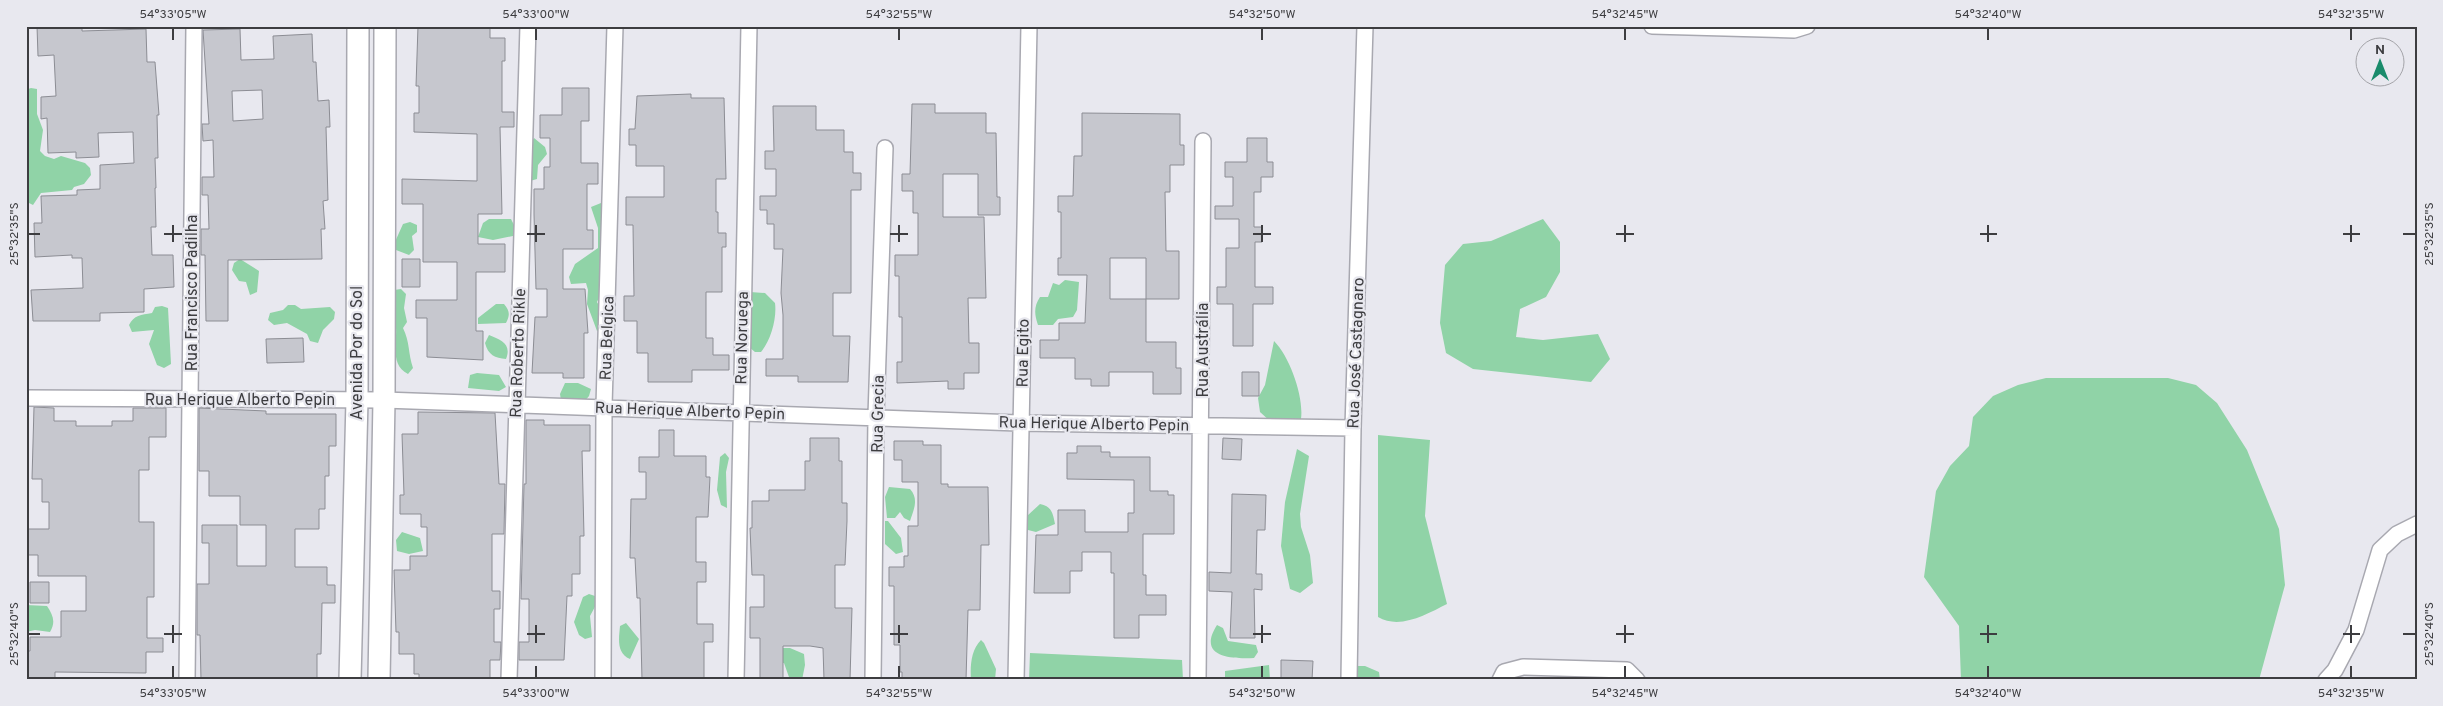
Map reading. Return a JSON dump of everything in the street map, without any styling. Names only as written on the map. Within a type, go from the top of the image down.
[{"type":"street","name":"Rua Francisco Padilha","points":[[187,680],[194,26]]},
{"type":"street","name":"Avenida Por do Sol","points":[[350,680],[357,400],[358,26]]},
{"type":"street","name":"Avenida Por do Sol","points":[[379,680],[384,400],[384,26]]},
{"type":"street","name":"Rua Roberto Rikle","points":[[509,680],[515,404],[528,26]]},
{"type":"street","name":"Rua Belgica","points":[[603,680],[604,406],[615,26]]},
{"type":"street","name":"Rua Noruega","points":[[736,680],[749,26]]},
{"type":"street","name":"Rua Egito","points":[[1016,680],[1029,26]]},
{"type":"street","name":"Rua José Castagnaro","points":[[1349,680],[1353,428],[1365,26]]},
{"type":"street","points":[[1652,26],[1794,30],[1806,26]]},
{"type":"street","name":"Rua Austrália","points":[[1198,680],[1202,425],[1203,141]]},
{"type":"street","name":"Rua Grecia","points":[[874,680],[876,416],[885,148]]},
{"type":"street","name":"Rua Herique Alberto Pepin","points":[[26,398],[384,400],[604,406],[1020,423],[1353,428]]},
{"type":"street","points":[[2326,680],[2335,670],[2356,630],[2380,550],[2397,534],[2417,524]]},
{"type":"street","points":[[1502,676],[1522,667],[1627,670],[1637,680]]},
{"type":"green space","points":[[28,89],[37,89],[37,114],[43,130],[40,151],[45,156],[54,159],[61,156],[85,163],[90,168],[91,175],[84,184],[74,187],[72,190],[41,193],[33,205],[27,202],[26,100]]},
{"type":"green space","points":[[534,138],[545,147],[547,154],[538,165],[537,179],[530,181],[530,144]]},
{"type":"green space","points":[[601,203],[605,208],[600,271],[606,283],[597,302],[604,315],[604,328],[597,331],[587,304],[588,290],[586,283],[571,284],[569,277],[575,264],[598,248],[598,228],[591,207]]},
{"type":"green space","points":[[489,219],[511,219],[516,229],[513,236],[493,240],[478,237],[483,223]]},
{"type":"green space","points":[[1543,219],[1560,242],[1560,272],[1546,297],[1520,309],[1516,337],[1543,340],[1598,334],[1610,359],[1591,382],[1473,369],[1446,353],[1440,323],[1445,265],[1463,244],[1491,241]]},
{"type":"green space","points":[[410,222],[417,225],[417,232],[412,236],[414,250],[409,255],[396,250],[394,244],[403,224]]},
{"type":"green space","points":[[240,259],[259,271],[257,292],[250,295],[246,282],[239,281],[232,270],[234,263]]},
{"type":"green space","points":[[1065,280],[1079,282],[1077,310],[1073,317],[1058,319],[1053,325],[1038,325],[1035,310],[1040,297],[1048,297],[1053,283],[1059,285]]},
{"type":"green space","points":[[401,289],[406,294],[404,308],[407,322],[403,328],[413,368],[408,374],[399,365],[396,354],[396,328],[393,313],[394,290]]},
{"type":"green space","points":[[750,292],[765,293],[775,303],[772,329],[768,341],[761,352],[755,352],[749,347]]},
{"type":"green space","points":[[496,304],[504,304],[507,309],[509,315],[506,323],[478,324],[478,318]]},
{"type":"green space","points":[[288,305],[295,305],[301,309],[330,307],[335,312],[334,319],[323,330],[318,343],[310,341],[307,334],[287,323],[274,325],[268,320],[270,313],[283,310]]},
{"type":"green space","points":[[162,306],[168,308],[171,364],[164,368],[157,365],[149,344],[154,330],[132,332],[129,325],[136,317],[152,313],[155,307]]},
{"type":"green space","points":[[489,335],[504,343],[508,350],[506,359],[495,357],[490,353],[485,343]]},
{"type":"green space","points":[[1274,341],[1280,348],[1295,378],[1300,400],[1301,419],[1271,422],[1260,412],[1258,398],[1265,385]]},
{"type":"green space","points":[[477,373],[499,375],[506,387],[499,391],[468,388],[470,375]]},
{"type":"green space","points":[[2046,378],[2168,378],[2196,385],[2217,403],[2247,450],[2279,529],[2285,585],[2259,680],[1961,680],[1959,626],[1924,577],[1936,491],[1950,466],[1969,446],[1973,417],[1993,396],[2018,385]]},
{"type":"green space","points":[[565,383],[578,383],[591,389],[589,396],[584,402],[561,400],[560,394]]},
{"type":"green space","points":[[1378,435],[1430,440],[1425,516],[1447,604],[1422,616],[1404,621],[1386,621],[1378,617]]},
{"type":"green space","points":[[1297,449],[1309,456],[1300,514],[1301,527],[1310,555],[1313,583],[1300,593],[1290,589],[1281,546],[1285,502]]},
{"type":"green space","points":[[725,453],[729,458],[726,472],[727,508],[721,505],[717,490],[720,457]]},
{"type":"green space","points":[[889,487],[910,489],[913,493],[915,504],[910,521],[904,518],[900,512],[895,518],[887,518],[885,497]]},
{"type":"green space","points":[[1040,504],[1047,507],[1053,514],[1055,524],[1036,532],[1028,530],[1027,516]]},
{"type":"green space","points":[[885,521],[888,521],[901,538],[903,552],[896,554],[885,544]]},
{"type":"green space","points":[[402,532],[420,538],[423,551],[409,554],[397,551],[396,540]]},
{"type":"green space","points":[[589,594],[595,596],[597,603],[590,616],[592,637],[585,639],[579,635],[574,622],[583,597]]},
{"type":"green space","points":[[26,605],[47,606],[53,619],[50,632],[35,630],[26,632]]},
{"type":"green space","points":[[626,623],[639,639],[630,659],[622,653],[619,645],[620,626]]},
{"type":"green space","points":[[1217,625],[1223,628],[1228,641],[1256,645],[1258,652],[1254,658],[1228,657],[1214,650],[1211,644]]},
{"type":"green space","points":[[981,640],[996,669],[995,680],[971,680],[972,658],[975,648]]},
{"type":"green space","points":[[782,648],[790,648],[804,654],[805,665],[802,680],[790,680],[784,663],[777,664]]},
{"type":"green space","points":[[1030,653],[1182,660],[1183,680],[1029,680]]},
{"type":"green space","points":[[1269,665],[1270,680],[1225,680],[1225,671]]},
{"type":"green space","points":[[1358,666],[1365,666],[1379,672],[1380,680],[1353,680],[1353,672]]},
{"type":"building","points":[[37,26],[82,26],[82,31],[146,29],[147,62],[155,62],[159,115],[157,115],[158,158],[155,158],[156,227],[151,227],[152,255],[173,255],[174,287],[144,289],[144,312],[100,313],[100,321],[33,321],[31,290],[83,288],[82,258],[72,258],[72,255],[35,257],[34,223],[42,223],[41,196],[77,195],[77,190],[100,189],[100,165],[134,163],[133,132],[98,133],[99,157],[76,158],[76,152],[48,153],[47,118],[41,119],[41,97],[56,96],[54,55],[38,56]]},
{"type":"building","points":[[418,26],[490,26],[490,38],[505,38],[505,61],[502,61],[502,112],[514,112],[514,127],[500,127],[502,214],[478,214],[478,244],[505,244],[505,272],[476,272],[476,331],[483,331],[483,360],[427,357],[427,318],[416,318],[416,300],[457,300],[457,262],[423,262],[423,204],[402,204],[402,179],[477,181],[477,134],[414,132],[414,113],[419,113],[419,86],[416,86]]},
{"type":"building","points":[[240,29],[241,60],[274,59],[273,36],[312,34],[313,62],[316,62],[318,101],[329,100],[330,127],[326,127],[328,200],[323,201],[325,229],[321,229],[322,259],[228,260],[228,321],[206,321],[205,255],[201,255],[201,229],[209,229],[208,195],[202,195],[202,177],[214,177],[213,140],[203,141],[202,124],[209,124],[203,30]],"holes":[[[262,90],[263,119],[233,121],[232,91]]]},
{"type":"building","points":[[562,88],[589,88],[589,121],[581,121],[581,163],[598,163],[598,184],[587,184],[587,230],[593,230],[593,249],[563,249],[563,289],[585,289],[588,333],[584,333],[584,378],[563,378],[563,373],[532,373],[535,317],[547,317],[547,289],[536,289],[534,189],[544,189],[544,167],[550,167],[550,138],[540,138],[540,115],[562,115]]},
{"type":"building","points":[[691,94],[691,98],[724,98],[726,179],[716,179],[716,212],[718,212],[718,233],[726,233],[726,247],[722,247],[722,292],[706,292],[706,338],[713,338],[713,355],[729,355],[729,370],[692,370],[692,382],[648,382],[648,353],[637,353],[637,321],[624,321],[624,296],[634,296],[633,225],[626,225],[626,197],[664,197],[664,166],[636,166],[636,145],[629,145],[629,129],[635,129],[637,96]]},
{"type":"building","points":[[912,104],[935,104],[935,113],[986,113],[986,133],[996,133],[997,197],[1000,197],[1000,215],[978,215],[978,174],[943,174],[943,217],[984,217],[986,298],[968,298],[969,343],[979,343],[979,373],[964,373],[964,389],[948,389],[948,381],[897,383],[897,362],[902,362],[902,317],[899,317],[899,276],[895,276],[895,255],[918,255],[918,213],[913,213],[913,191],[902,191],[902,174],[910,174]]},
{"type":"building","points":[[773,106],[816,106],[816,130],[844,130],[844,152],[853,152],[853,173],[861,173],[861,190],[851,190],[851,293],[833,293],[833,336],[850,336],[848,382],[798,382],[798,376],[766,376],[766,359],[783,359],[781,293],[783,249],[774,249],[774,224],[767,224],[767,210],[760,210],[760,196],[776,196],[776,169],[765,169],[765,151],[774,151]]},
{"type":"building","points":[[1082,113],[1180,114],[1180,145],[1184,145],[1184,165],[1170,165],[1170,192],[1165,192],[1166,251],[1179,251],[1179,299],[1146,299],[1146,342],[1176,342],[1176,368],[1181,368],[1181,394],[1153,394],[1153,372],[1109,372],[1109,386],[1091,386],[1091,379],[1075,379],[1075,358],[1040,358],[1040,340],[1059,340],[1059,323],[1085,323],[1087,275],[1058,275],[1058,258],[1061,258],[1061,212],[1058,212],[1058,196],[1073,196],[1074,156],[1082,156]],"holes":[[[1110,258],[1146,258],[1146,299],[1110,299]]]},
{"type":"building","points":[[1247,138],[1267,138],[1267,162],[1273,162],[1273,177],[1261,177],[1261,192],[1254,192],[1254,227],[1262,227],[1262,242],[1255,242],[1255,287],[1273,287],[1273,304],[1253,304],[1253,346],[1233,346],[1233,304],[1217,304],[1217,287],[1226,287],[1226,248],[1239,248],[1239,219],[1215,219],[1215,206],[1233,206],[1233,177],[1225,177],[1225,162],[1247,162]]},
{"type":"building","points":[[402,259],[420,259],[420,287],[402,287]]},
{"type":"building","points":[[303,338],[304,362],[267,363],[266,339]]},
{"type":"building","points":[[1242,372],[1259,372],[1259,396],[1242,396]]},
{"type":"building","points":[[34,407],[54,408],[54,421],[76,421],[76,426],[112,426],[112,421],[133,421],[133,408],[166,408],[166,437],[149,437],[149,470],[139,470],[139,522],[154,522],[154,597],[147,597],[147,638],[163,638],[163,652],[146,652],[146,673],[55,672],[55,679],[26,679],[26,651],[30,651],[30,637],[61,637],[61,611],[86,611],[86,576],[38,576],[38,555],[28,555],[28,529],[49,529],[49,502],[42,502],[42,479],[32,479]]},
{"type":"building","points":[[199,408],[266,411],[266,414],[336,414],[336,446],[329,446],[329,476],[325,476],[325,509],[319,509],[319,529],[295,529],[295,567],[327,567],[327,585],[335,585],[335,603],[322,603],[321,654],[317,654],[317,680],[201,680],[200,635],[197,635],[197,584],[209,584],[209,543],[202,543],[202,525],[237,525],[237,566],[266,566],[266,525],[240,525],[240,496],[209,496],[209,471],[199,471]]},
{"type":"building","points":[[418,412],[495,413],[499,484],[505,484],[504,534],[492,534],[492,591],[500,591],[500,609],[494,609],[494,642],[501,642],[500,660],[490,660],[490,680],[419,680],[419,674],[414,674],[414,654],[399,654],[399,632],[396,632],[394,570],[410,570],[410,556],[427,556],[427,527],[421,527],[421,514],[400,514],[400,495],[404,495],[402,434],[418,434]]},
{"type":"building","points":[[526,420],[544,420],[544,425],[590,425],[590,451],[582,451],[584,536],[580,536],[580,574],[572,574],[572,596],[567,596],[564,660],[519,660],[519,642],[529,642],[529,599],[521,599],[524,484],[526,484]]},
{"type":"building","points":[[659,430],[674,430],[674,456],[706,456],[706,477],[710,477],[708,517],[696,517],[696,562],[706,562],[706,582],[697,582],[697,624],[713,624],[713,642],[704,642],[704,680],[642,680],[640,598],[637,598],[635,558],[630,558],[631,499],[646,499],[646,472],[639,472],[639,457],[659,457]]},
{"type":"building","points":[[810,438],[839,438],[839,461],[842,461],[842,503],[847,503],[847,521],[845,565],[835,565],[835,608],[852,608],[850,680],[824,680],[823,648],[783,646],[783,680],[760,680],[760,638],[750,638],[750,607],[764,607],[764,575],[752,575],[750,528],[752,528],[752,501],[769,501],[769,490],[805,490],[805,461],[810,461]]},
{"type":"building","points":[[1223,438],[1242,439],[1241,460],[1222,459]]},
{"type":"building","points":[[894,441],[923,441],[923,445],[941,445],[941,484],[948,484],[948,487],[988,487],[989,545],[981,545],[980,610],[968,610],[966,680],[902,680],[902,672],[900,672],[900,645],[894,645],[894,586],[889,586],[889,567],[904,567],[904,556],[908,556],[908,526],[918,526],[918,482],[902,482],[902,460],[894,460]]},
{"type":"building","points":[[1077,446],[1101,446],[1101,452],[1110,452],[1110,457],[1150,457],[1150,491],[1168,491],[1168,495],[1174,495],[1174,534],[1143,534],[1143,575],[1146,575],[1146,595],[1166,595],[1166,615],[1139,615],[1139,638],[1114,638],[1114,573],[1111,573],[1111,552],[1082,552],[1082,571],[1070,571],[1070,593],[1034,593],[1036,535],[1058,535],[1058,510],[1085,510],[1085,532],[1128,532],[1128,513],[1134,513],[1134,480],[1067,479],[1067,453],[1077,453]]},
{"type":"building","points":[[1232,494],[1266,495],[1265,530],[1257,530],[1256,574],[1262,574],[1262,590],[1254,589],[1255,638],[1230,638],[1232,592],[1209,591],[1209,572],[1231,573]]},
{"type":"building","points":[[30,582],[49,582],[49,603],[30,603]]},
{"type":"building","points":[[1281,660],[1313,661],[1312,680],[1281,680]]}]
